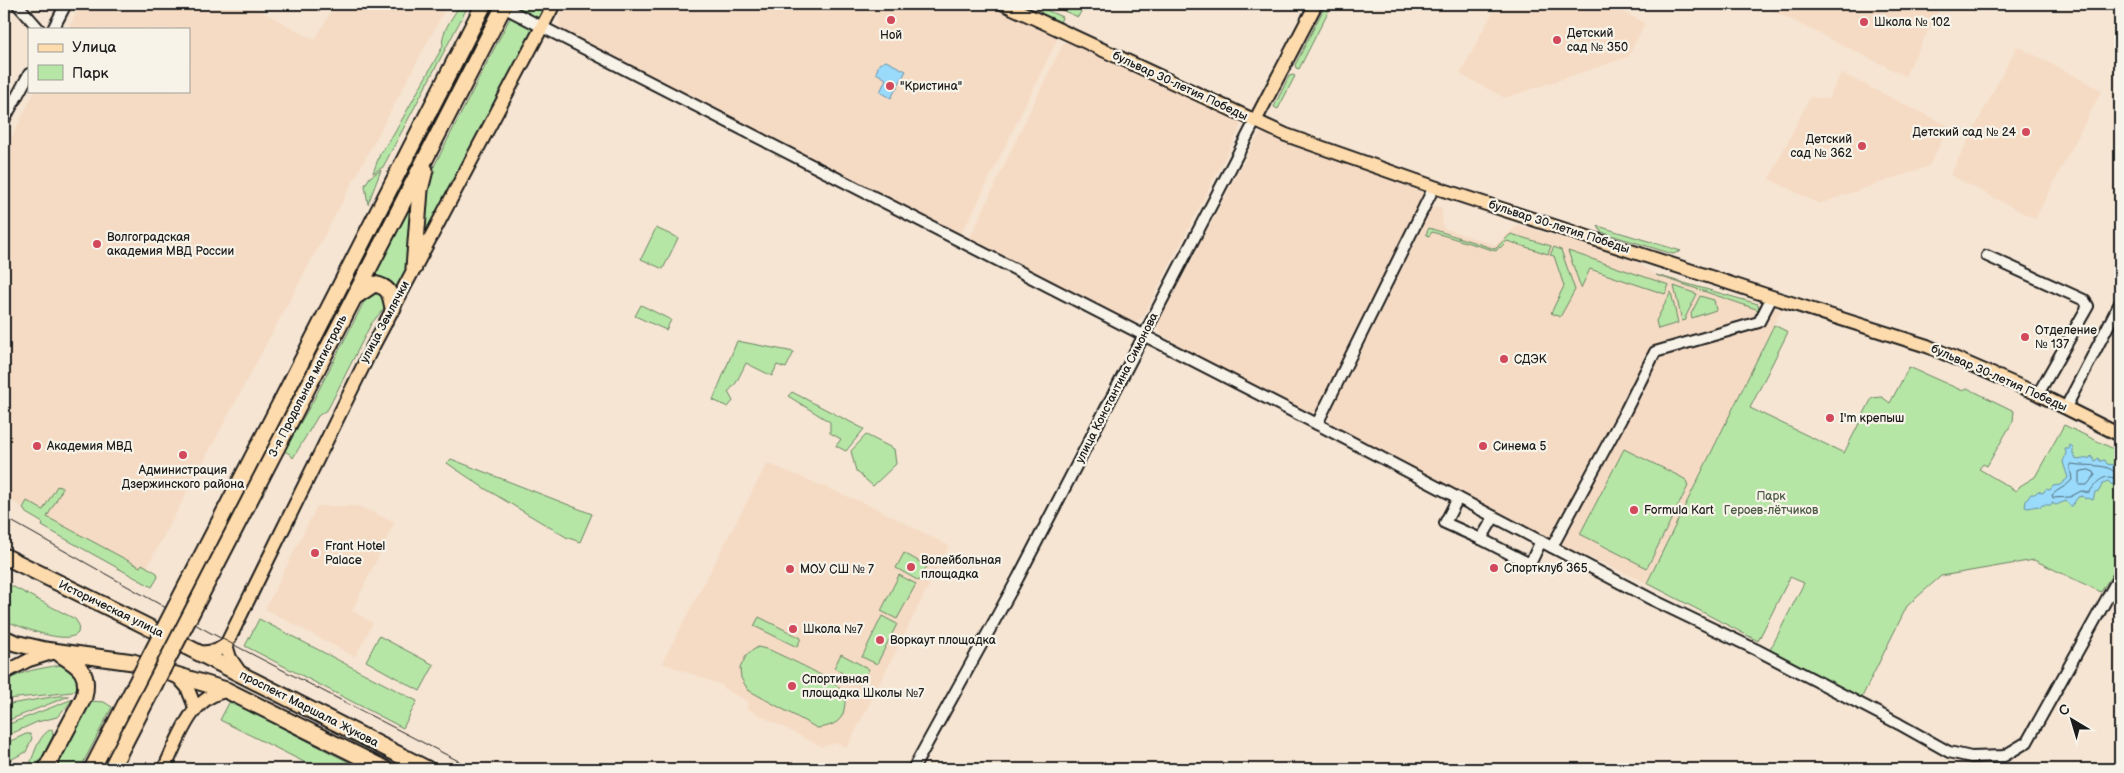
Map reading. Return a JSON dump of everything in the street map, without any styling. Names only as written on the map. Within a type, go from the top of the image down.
[{"type":"highway","name":"3-я Продольная магистраль","points":[[92,769],[484,4]]},
{"type":"highway","name":"3-я Продольная магистраль","points":[[111,769],[503,8]]},
{"type":"highway","points":[[414,268],[420,190],[431,146]]},
{"type":"highway","points":[[353,299],[374,284],[384,286],[391,293],[392,308]]},
{"type":"highway","name":"Историческая улица","points":[[5,557],[217,662]]},
{"type":"highway","points":[[4,638],[26,646],[133,662],[176,674]]},
{"type":"highway","points":[[46,769],[84,696],[86,687],[86,679],[83,672],[57,651]]},
{"type":"highway","name":"проспект Маршала Жукова","points":[[217,662],[426,769]]},
{"type":"highway","name":"проспект Маршала Жукова","points":[[176,674],[228,691],[384,769]]},
{"type":"main road","name":"улица Землячки","points":[[226,645],[392,308],[554,4]]},
{"type":"main road","name":"бульвар 30-летия Победы","points":[[1004,4],[1286,135],[1434,187],[1927,346],[2038,394],[2120,435]]},
{"type":"main road","name":"улица Константина Симонова","points":[[1255,121],[1316,4]]},
{"type":"main road","points":[[199,653],[216,651],[226,645],[230,658],[241,674]]},
{"type":"main road","points":[[4,673],[29,660],[57,651]]},
{"type":"main road","points":[[176,674],[187,687],[195,707]]},
{"type":"main road","points":[[164,769],[195,707],[211,695],[228,691]]},
{"type":"street","points":[[17,4],[38,28]]},
{"type":"street","points":[[54,28],[66,4]]},
{"type":"street","points":[[503,8],[1317,424],[1654,600],[1765,654],[1949,752],[1971,757],[2004,756],[2027,742],[2120,575]]},
{"type":"street","points":[[4,120],[6,107],[28,75]]},
{"type":"street","name":"улица Константина Симонова","points":[[913,769],[1018,578],[1144,336],[1210,204],[1255,121]]},
{"type":"street","points":[[1317,424],[1434,187]]},
{"type":"street","points":[[1987,256],[2084,300],[2088,306],[2038,394]]},
{"type":"street","points":[[1552,547],[1626,410],[1654,352],[1760,322],[1772,297]]},
{"type":"street","points":[[2066,407],[2120,303]]},
{"type":"street","points":[[1458,498],[1445,523],[1530,564],[1541,541]]},
{"type":"street","points":[[1481,540],[1494,516]]},
{"type":"shaded area","points":[[81,4],[248,4],[315,40],[335,4],[448,4],[144,573],[4,497],[4,152],[34,92],[190,92],[190,28],[69,28]]},
{"type":"shaded area","points":[[565,4],[989,4],[1056,34],[1058,38],[971,216],[959,236],[648,75],[567,37],[560,29],[559,18]]},
{"type":"shaded area","name":"Детский сад № 350","points":[[1497,4],[1606,4],[1645,23],[1628,57],[1505,98],[1460,74]]},
{"type":"shaded area","name":"Школа № 102","points":[[1759,4],[1942,4],[1905,76]]},
{"type":"shaded area","points":[[1067,40],[1237,119],[1241,123],[1143,317],[1136,322],[1127,322],[968,242],[1033,104],[1063,44]]},
{"type":"shaded area","name":"Детский сад № 24","points":[[2017,46],[2102,90],[2035,219],[1950,175]]},
{"type":"shaded area","name":"Детский сад № 362","points":[[1841,73],[1949,126],[1929,166],[1819,204],[1769,179],[1810,97],[1828,99]]},
{"type":"shaded area","points":[[1265,133],[1423,192],[1425,195],[1425,199],[1319,414],[1315,415],[1307,415],[1197,357],[1163,336],[1158,328],[1159,322],[1255,140],[1260,134]]},
{"type":"shaded area","points":[[1436,206],[1441,207],[1442,210],[1443,228],[1495,245],[1518,225],[1629,257],[1656,275],[1781,310],[1647,583],[1546,538],[1336,428],[1330,422],[1331,411],[1431,210]]},
{"type":"shaded area","name":"Школа №7","points":[[767,463],[876,508],[949,546],[847,748],[837,743],[822,747],[746,708],[749,702],[723,688],[724,686],[662,663]]},
{"type":"shaded area","points":[[317,506],[358,506],[395,522],[352,611],[373,623],[355,657],[265,609]]},
{"type":"green space","points":[[494,4],[496,4],[270,444],[267,443]]},
{"type":"green space","points":[[517,4],[546,4],[429,229],[423,235],[424,186]]},
{"type":"green space","points":[[1027,4],[1033,4],[1062,17],[1060,23],[1041,14],[1041,10]]},
{"type":"green space","points":[[1048,4],[1085,4],[1078,17]]},
{"type":"green space","points":[[1326,4],[1332,4],[1299,69],[1296,68],[1295,65]]},
{"type":"green space","points":[[460,5],[467,8],[383,167],[373,173],[380,154],[394,134],[443,46],[445,30]]},
{"type":"green space","points":[[1289,76],[1295,76],[1278,109],[1274,107]]},
{"type":"green space","points":[[381,170],[368,204],[365,185],[370,177]]},
{"type":"green space","points":[[410,207],[412,208],[409,270],[395,296],[371,281]]},
{"type":"green space","points":[[1598,226],[1681,251],[1673,254],[1601,232]]},
{"type":"green space","points":[[656,228],[678,238],[663,269],[641,259]]},
{"type":"green space","points":[[1429,228],[1495,249],[1497,247],[1498,249],[1496,251],[1432,232],[1429,236],[1426,234]]},
{"type":"green space","points":[[1511,234],[1551,246],[1548,254],[1507,241],[1500,248],[1498,246]]},
{"type":"green space","points":[[1554,247],[1561,250],[1575,290],[1560,317],[1551,313],[1564,286],[1554,256],[1550,255]]},
{"type":"green space","points":[[1568,251],[1669,285],[1665,294],[1590,269],[1581,288]]},
{"type":"green space","points":[[1656,275],[1758,304],[1759,310]]},
{"type":"green space","points":[[1674,286],[1697,294],[1686,316],[1686,320],[1682,321]]},
{"type":"green space","points":[[372,292],[380,292],[385,302],[384,308],[371,324],[328,409],[318,416],[293,458],[284,451],[313,401],[367,296]]},
{"type":"green space","points":[[1671,292],[1678,323],[1658,329],[1656,321]]},
{"type":"green space","points":[[1700,296],[1714,300],[1716,310],[1692,318],[1691,314]]},
{"type":"green space","points":[[641,305],[671,320],[666,330],[635,316]]},
{"type":"green space","name":"Парк Героев-лётчиков","points":[[1774,325],[1788,332],[1750,408],[1844,453],[1872,398],[1882,397],[1890,403],[1909,367],[1963,391],[1967,388],[2014,411],[2013,421],[1987,466],[1983,464],[1979,469],[2016,491],[2020,486],[2035,477],[2064,425],[2120,452],[2120,513],[2117,523],[2120,534],[2120,562],[2101,592],[2034,560],[1941,576],[1907,606],[1861,699],[1769,652],[1804,583],[1790,577],[1758,641],[1647,583]]},
{"type":"green space","points":[[737,341],[794,352],[786,368],[777,365],[772,376],[746,363],[736,383],[728,392],[733,401],[728,407],[713,400]]},
{"type":"green space","points":[[792,392],[864,429],[846,451],[836,446],[841,439],[830,433],[830,422],[788,396]]},
{"type":"green space","points":[[866,435],[894,449],[896,464],[873,486],[856,471],[851,451]]},
{"type":"green space","name":"Formula Kart","points":[[1624,449],[1681,477],[1686,480],[1688,486],[1647,568],[1580,534]]},
{"type":"green space","points":[[451,459],[592,514],[580,542],[566,537],[484,488],[447,463]]},
{"type":"green space","points":[[57,486],[63,488],[47,517],[140,567],[142,564],[157,573],[158,577],[152,587],[42,526],[43,523],[26,513],[23,508],[27,501],[43,510]]},
{"type":"green space","name":"Волейбольная площадка","points":[[904,553],[927,566],[919,581],[896,568]]},
{"type":"green space","name":"Воркаут площадка","points":[[899,575],[916,584],[897,619],[881,611]]},
{"type":"green space","points":[[4,582],[75,619],[79,625],[78,633],[64,637],[53,636],[42,634],[4,620]]},
{"type":"green space","name":"Воркаут площадка","points":[[882,616],[897,624],[877,664],[862,657]]},
{"type":"green space","points":[[759,617],[801,638],[797,647],[754,626]]},
{"type":"green space","points":[[259,619],[417,701],[403,728],[245,646]]},
{"type":"green space","points":[[379,636],[434,665],[420,691],[366,661]]},
{"type":"green space","name":"Спортивная площадка Школы №7","points":[[758,647],[770,650],[832,682],[844,694],[844,710],[841,718],[826,727],[817,728],[748,690],[741,678],[740,668],[747,654]]},
{"type":"green space","points":[[841,654],[869,669],[861,684],[834,668]]},
{"type":"green space","points":[[61,665],[71,671],[77,680],[79,687],[72,692],[8,699],[4,697],[4,682],[11,678],[25,672]]},
{"type":"green space","points":[[58,696],[69,696],[4,722],[4,705]]},
{"type":"green space","points":[[73,699],[57,717],[37,722],[4,737],[4,726]]},
{"type":"green space","points":[[89,701],[104,702],[112,707],[80,769],[53,769]]},
{"type":"green space","points":[[230,701],[362,769],[318,769],[220,720]]},
{"type":"green space","points":[[52,729],[53,736],[36,769],[32,769],[30,764],[38,744],[44,735]]},
{"type":"green space","points":[[30,734],[32,738],[26,752],[4,763],[6,755],[4,744]]},
{"type":"water","name":"\"Кристина\"","points":[[886,61],[906,71],[891,98],[880,92],[886,79],[876,73],[879,64]]},
{"type":"water","points":[[2070,445],[2073,447],[2073,454],[2077,460],[2090,458],[2091,456],[2095,461],[2098,458],[2100,461],[2105,460],[2107,464],[2114,465],[2120,469],[2120,481],[2112,485],[2108,481],[2103,483],[2099,491],[2095,492],[2093,500],[2085,499],[2083,496],[2078,497],[2071,507],[2066,501],[2056,505],[2052,503],[2052,505],[2042,505],[2040,508],[2038,506],[2025,507],[2026,501],[2031,494],[2035,494],[2038,491],[2043,493],[2046,489],[2050,490],[2053,486],[2060,485],[2068,478],[2063,462],[2066,453],[2065,449],[2069,449]]},
{"type":"tram line","points":[[4,517],[209,632],[474,769]]},
{"type":"place","name":"Ной","points":[[891,20]]},
{"type":"place","name":"Школа № 102","points":[[1864,22]]},
{"type":"place","name":"Детский сад № 350","points":[[1557,40]]},
{"type":"place","name":"\"Кристина\"","points":[[890,86]]},
{"type":"place","name":"Детский сад № 24","points":[[2026,132]]},
{"type":"place","name":"Детский сад № 362","points":[[1862,146]]},
{"type":"place","name":"Волгоградская академия МВД России","points":[[97,244]]},
{"type":"place","name":"Отделение № 137","points":[[2025,337]]},
{"type":"place","name":"СДЭК","points":[[1504,359]]},
{"type":"place","name":"I'm крепыш","points":[[1830,418]]},
{"type":"place","name":"Академия МВД","points":[[37,446]]},
{"type":"place","name":"Синема 5","points":[[1483,446]]},
{"type":"place","name":"Администрация Дзержинского района","points":[[183,455]]},
{"type":"place","name":"Formula Kart","points":[[1634,510]]},
{"type":"place","name":"Frant Hotel Palace","points":[[315,553]]},
{"type":"place","name":"Волейбольная площадка","points":[[911,567]]},
{"type":"place","name":"Спортклуб 365","points":[[1494,568]]},
{"type":"place","name":"МОУ СШ № 7","points":[[790,569]]},
{"type":"place","name":"Школа №7","points":[[793,629]]},
{"type":"place","name":"Воркаут площадка","points":[[880,640]]},
{"type":"place","name":"Спортивная площадка Школы №7","points":[[792,686]]}]
